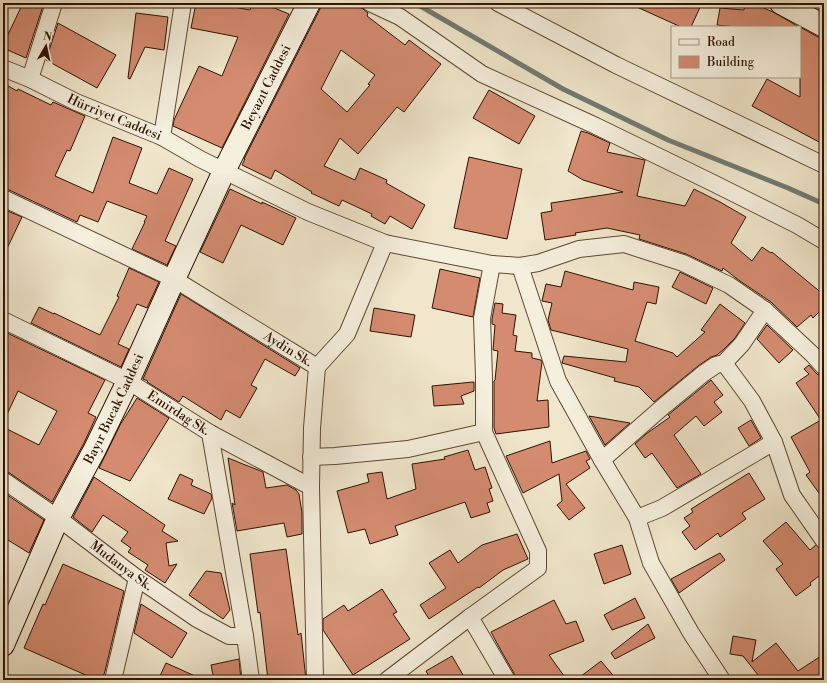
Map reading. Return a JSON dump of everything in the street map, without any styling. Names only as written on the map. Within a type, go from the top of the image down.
[{"type":"street","points":[[30,79],[54,3]]},
{"type":"street","points":[[162,137],[183,3]]},
{"type":"street","name":"Beyazıt Caddesi","points":[[224,171],[309,3]]},
{"type":"street","points":[[370,3],[400,17],[482,74],[596,126],[797,225],[824,241]]},
{"type":"street","points":[[498,3],[616,65],[824,165]]},
{"type":"street","points":[[785,4],[824,26]]},
{"type":"street","name":"Hürriyet Caddesi","points":[[3,68],[30,79],[76,102],[162,137],[224,171],[308,212],[385,242],[492,264],[520,266],[538,263],[579,249],[624,244],[683,263],[729,285],[765,310],[824,367]]},
{"type":"street","name":"Bayır Bucak Caddesi","points":[[3,645],[58,518],[95,449],[224,171]]},
{"type":"street","name":"Aydin Sk.","points":[[3,198],[174,279],[317,367],[311,457],[315,680]]},
{"type":"street","points":[[317,367],[347,334],[385,242]]},
{"type":"street","points":[[387,680],[538,568],[538,551],[484,432],[482,318],[492,264]]},
{"type":"street","points":[[520,266],[558,381],[602,460],[637,518],[651,563],[691,634],[722,680]]},
{"type":"street","points":[[602,460],[664,405],[704,373],[716,365],[724,363],[742,344],[765,310]]},
{"type":"street","name":"Emirdag Sk.","points":[[3,320],[128,380],[210,433],[311,487]]},
{"type":"street","points":[[724,363],[752,402],[774,442],[792,495],[824,541]]},
{"type":"street","points":[[311,457],[408,449],[484,432]]},
{"type":"street","points":[[210,433],[245,636],[251,680]]},
{"type":"street","points":[[637,518],[662,508],[774,442]]},
{"type":"street","name":"Mudanya Sk.","points":[[3,480],[58,518],[136,578],[197,619],[229,636],[245,636]]},
{"type":"street","points":[[114,680],[136,578]]},
{"type":"street","points":[[470,617],[508,680]]},
{"type":"building","points":[[23,3],[44,3],[26,58],[3,48],[3,45]]},
{"type":"building","points":[[196,3],[212,3],[250,10],[253,3],[262,3],[289,14],[222,148],[173,126],[174,120],[199,66],[222,76],[238,37],[191,28]]},
{"type":"building","points":[[321,3],[351,3],[363,9],[368,13],[367,16],[405,45],[409,40],[441,64],[404,112],[397,107],[358,154],[340,138],[324,166],[355,180],[360,168],[387,180],[386,183],[425,205],[412,229],[390,216],[385,224],[371,216],[372,214],[342,200],[339,206],[311,193],[312,192],[275,170],[271,179],[242,165],[320,9]],"holes":[[[341,50],[375,75],[368,84],[370,85],[347,112],[321,89]]]},
{"type":"building","points":[[628,3],[702,3],[691,26],[679,26]]},
{"type":"building","points":[[745,4],[759,6],[797,26],[717,25],[720,8],[744,10]]},
{"type":"building","points":[[136,13],[168,17],[164,50],[145,47],[130,79],[128,78]]},
{"type":"building","points":[[58,23],[116,55],[97,88],[46,60]]},
{"type":"building","points":[[801,28],[818,37],[824,38],[824,132],[819,142],[752,106],[767,79],[800,97]]},
{"type":"building","points":[[3,83],[17,91],[18,89],[51,105],[53,102],[85,116],[70,151],[67,150],[55,176],[93,193],[113,137],[142,148],[129,183],[157,194],[169,168],[193,179],[165,241],[176,246],[167,265],[132,249],[147,216],[107,201],[98,222],[80,215],[77,222],[7,189],[3,189]]},
{"type":"building","points":[[489,90],[535,116],[519,144],[473,118]]},
{"type":"building","points":[[581,131],[610,143],[607,152],[645,160],[637,196],[685,206],[694,189],[746,217],[731,243],[752,261],[762,247],[771,253],[772,252],[824,295],[824,307],[813,318],[811,315],[797,327],[771,302],[723,268],[722,271],[686,254],[639,239],[640,235],[607,228],[545,240],[541,213],[552,211],[551,203],[623,192],[583,180],[568,171]]},
{"type":"building","points":[[469,157],[522,169],[507,239],[454,228]]},
{"type":"building","points":[[230,189],[296,218],[283,245],[241,225],[223,263],[200,252]]},
{"type":"building","points":[[3,209],[22,217],[3,257]]},
{"type":"building","points":[[129,268],[159,282],[147,308],[137,304],[118,344],[129,349],[121,367],[31,323],[39,307],[100,335],[119,297],[117,296]]},
{"type":"building","points":[[440,269],[480,278],[473,317],[432,308]]},
{"type":"building","points":[[565,271],[633,290],[634,282],[659,287],[656,304],[647,302],[635,341],[673,353],[677,357],[705,332],[701,330],[720,304],[745,323],[735,338],[724,349],[698,366],[654,402],[639,387],[614,381],[615,378],[562,363],[564,356],[626,362],[628,349],[551,330],[548,320],[552,303],[542,301],[546,284],[561,287]]},
{"type":"building","points":[[680,272],[713,288],[706,304],[672,287]]},
{"type":"building","points":[[181,294],[300,368],[295,376],[265,359],[251,385],[257,388],[240,418],[226,410],[221,420],[183,396],[179,402],[147,382],[148,381],[143,379]]},
{"type":"building","points":[[495,303],[503,304],[502,313],[516,315],[513,335],[517,336],[515,351],[532,353],[532,358],[541,360],[542,362],[537,401],[548,400],[549,427],[496,434],[494,428],[494,381],[498,351],[493,350],[495,325],[492,324]]},
{"type":"building","points":[[374,308],[415,315],[411,337],[370,331]]},
{"type":"building","points":[[767,325],[793,350],[779,363],[757,339]]},
{"type":"building","points":[[3,331],[105,380],[88,413],[96,417],[84,443],[52,502],[8,472],[3,471],[3,427],[39,445],[57,411],[18,391],[3,423]]},
{"type":"building","points":[[809,365],[817,374],[824,376],[824,500],[806,475],[810,472],[791,437],[821,420],[796,383],[809,374],[804,369]]},
{"type":"building","points":[[711,380],[723,395],[714,402],[722,412],[704,426],[696,416],[674,435],[701,474],[677,488],[652,453],[645,458],[635,444],[670,417],[668,415]]},
{"type":"building","points":[[474,382],[474,391],[461,396],[464,404],[434,406],[432,386]]},
{"type":"building","points":[[137,398],[169,418],[130,481],[99,468],[120,425]]},
{"type":"building","points":[[589,416],[630,423],[605,445]]},
{"type":"building","points":[[751,420],[761,438],[749,446],[738,428]]},
{"type":"building","points":[[550,441],[552,463],[586,451],[590,459],[586,461],[590,468],[566,484],[585,508],[569,520],[557,505],[562,501],[559,474],[523,493],[506,456]]},
{"type":"building","points":[[468,450],[475,470],[485,467],[492,488],[489,489],[493,501],[487,503],[490,512],[471,518],[465,502],[395,526],[398,535],[370,544],[365,529],[348,533],[337,491],[369,482],[367,474],[382,472],[387,499],[416,489],[412,464],[445,459],[444,457]]},
{"type":"building","points":[[228,458],[263,472],[266,488],[287,485],[296,490],[299,494],[302,513],[302,534],[287,537],[284,523],[237,531],[232,503],[235,505]]},
{"type":"building","points":[[749,473],[765,499],[742,513],[746,519],[720,537],[718,533],[695,550],[682,532],[690,526],[684,518],[693,512],[691,509]]},
{"type":"building","points":[[180,474],[193,480],[191,485],[211,494],[212,498],[204,514],[168,499]]},
{"type":"building","points":[[94,477],[165,525],[162,531],[178,541],[166,543],[169,566],[177,564],[165,583],[145,570],[148,565],[128,552],[131,548],[121,541],[128,532],[103,515],[92,532],[73,517]]},
{"type":"building","points":[[3,492],[44,520],[29,553],[3,537]]},
{"type":"building","points":[[786,522],[810,550],[816,545],[824,553],[824,572],[810,583],[811,585],[796,596],[776,569],[783,564],[763,541]]},
{"type":"building","points":[[517,534],[528,559],[503,570],[479,588],[478,587],[429,619],[420,605],[446,588],[429,563],[450,550],[458,563],[482,545]]},
{"type":"building","points":[[622,545],[631,574],[604,584],[594,554]]},
{"type":"building","points":[[286,549],[298,635],[301,633],[306,680],[268,680],[260,612],[258,613],[250,554]]},
{"type":"building","points":[[720,553],[725,560],[679,593],[671,579]]},
{"type":"building","points":[[63,564],[124,591],[102,680],[97,680],[24,648],[43,604],[45,605]]},
{"type":"building","points":[[206,571],[221,573],[230,610],[223,619],[189,595]]},
{"type":"building","points":[[382,589],[397,612],[393,614],[410,639],[353,675],[323,630],[323,619],[344,605],[348,611]]},
{"type":"building","points":[[635,598],[645,618],[612,630],[604,615]]},
{"type":"building","points":[[554,600],[566,624],[576,621],[584,641],[549,655],[567,680],[516,680],[515,675],[491,632]]},
{"type":"building","points":[[141,604],[187,633],[172,658],[134,633]]},
{"type":"building","points":[[648,624],[655,638],[615,659],[611,653]]},
{"type":"building","points":[[733,636],[756,640],[752,662],[776,643],[798,671],[824,654],[824,680],[762,680],[743,656],[730,654]]},
{"type":"building","points":[[452,656],[466,680],[431,680],[426,671]]},
{"type":"building","points":[[239,659],[241,680],[214,680],[211,665]]},
{"type":"building","points":[[601,661],[617,680],[576,680]]},
{"type":"building","points":[[166,663],[204,680],[169,680],[160,676]]},
{"type":"waterway","points":[[415,3],[563,89],[668,140],[824,204]]}]
